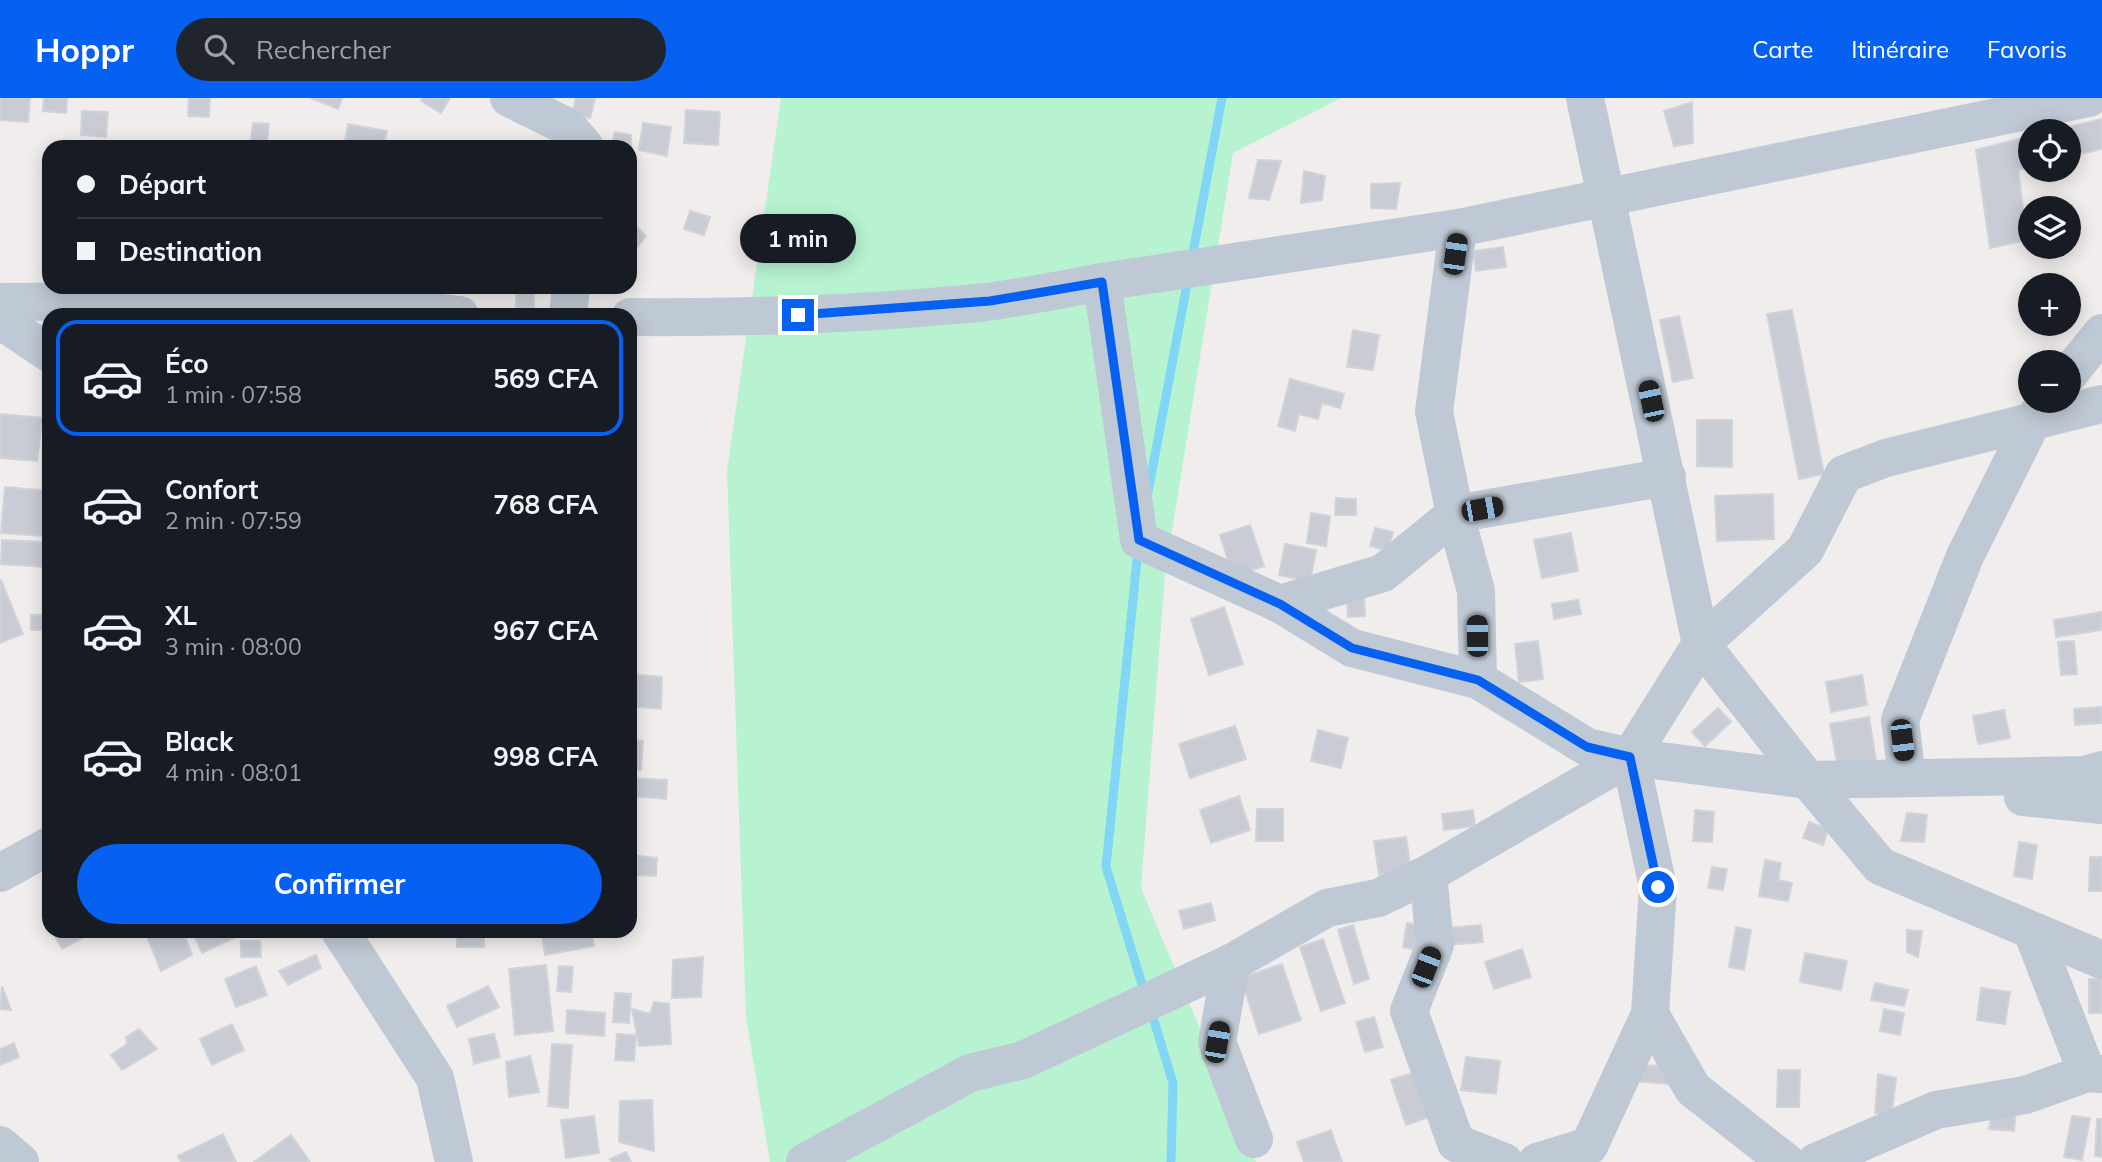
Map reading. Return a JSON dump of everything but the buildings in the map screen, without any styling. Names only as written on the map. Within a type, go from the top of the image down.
[{"type":"street","points":[[509,98],[568,127],[579,140]]},
{"type":"street","points":[[1585,98],[1701,644],[1880,866],[2102,960]]},
{"type":"street","points":[[637,317],[745,318],[878,312],[990,301],[1458,228],[2089,98]]},
{"type":"street","points":[[1458,228],[1434,412],[1455,514],[1476,591],[1478,680]]},
{"type":"street","points":[[1102,282],[1139,540],[1280,604],[1352,648],[1478,680],[1587,747],[1630,757],[1808,780],[2061,776],[2085,775],[2102,770]]},
{"type":"street","points":[[0,302],[142,301],[217,308]]},
{"type":"street","points":[[0,320],[42,348]]},
{"type":"street","points":[[2081,359],[2102,333]]},
{"type":"street","points":[[2081,406],[2102,404]]},
{"type":"street","points":[[805,1162],[970,1073],[1023,1060],[1231,963],[1327,908],[1378,898],[1428,874],[1630,757],[1701,644],[1805,551],[1844,474],[1886,458],[2033,413]]},
{"type":"street","points":[[1907,778],[1900,720],[1965,556],[2039,413]]},
{"type":"street","points":[[1280,604],[1383,573],[1455,514],[1667,477]]},
{"type":"street","points":[[1537,1162],[1588,1154],[1650,1014],[1658,887],[1630,757]]},
{"type":"street","points":[[2061,776],[2102,805]]},
{"type":"street","points":[[1980,777],[2026,799],[2102,805]]},
{"type":"street","points":[[0,873],[42,850]]},
{"type":"street","points":[[1428,874],[1435,945],[1409,1011],[1456,1143],[1504,1162]]},
{"type":"street","points":[[1816,1162],[1936,1110],[2025,1095],[2094,1074],[2032,931]]},
{"type":"street","points":[[345,938],[435,1078],[454,1162]]},
{"type":"street","points":[[1231,963],[1217,1042],[1254,1139]]},
{"type":"street","points":[[1650,1014],[1693,1089],[1786,1162]]},
{"type":"street","points":[[0,1145],[20,1162]]},
{"type":"green space","points":[[781,98],[1341,98],[1233,153],[1165,574],[1141,888],[1256,1162],[770,1162],[746,1017],[727,470]]},
{"type":"waterway","points":[[1192,258],[1222,98]]},
{"type":"waterway","points":[[1148,492],[1188,279]]},
{"type":"waterway","points":[[1138,550],[1106,867],[1145,994]]},
{"type":"waterway","points":[[1151,1011],[1173,1083],[1171,1162]]},
{"type":"route","points":[[798,315],[878,312],[990,301],[1102,282],[1139,540],[1280,604],[1352,648],[1478,680],[1587,747],[1630,757],[1658,887]]}]
